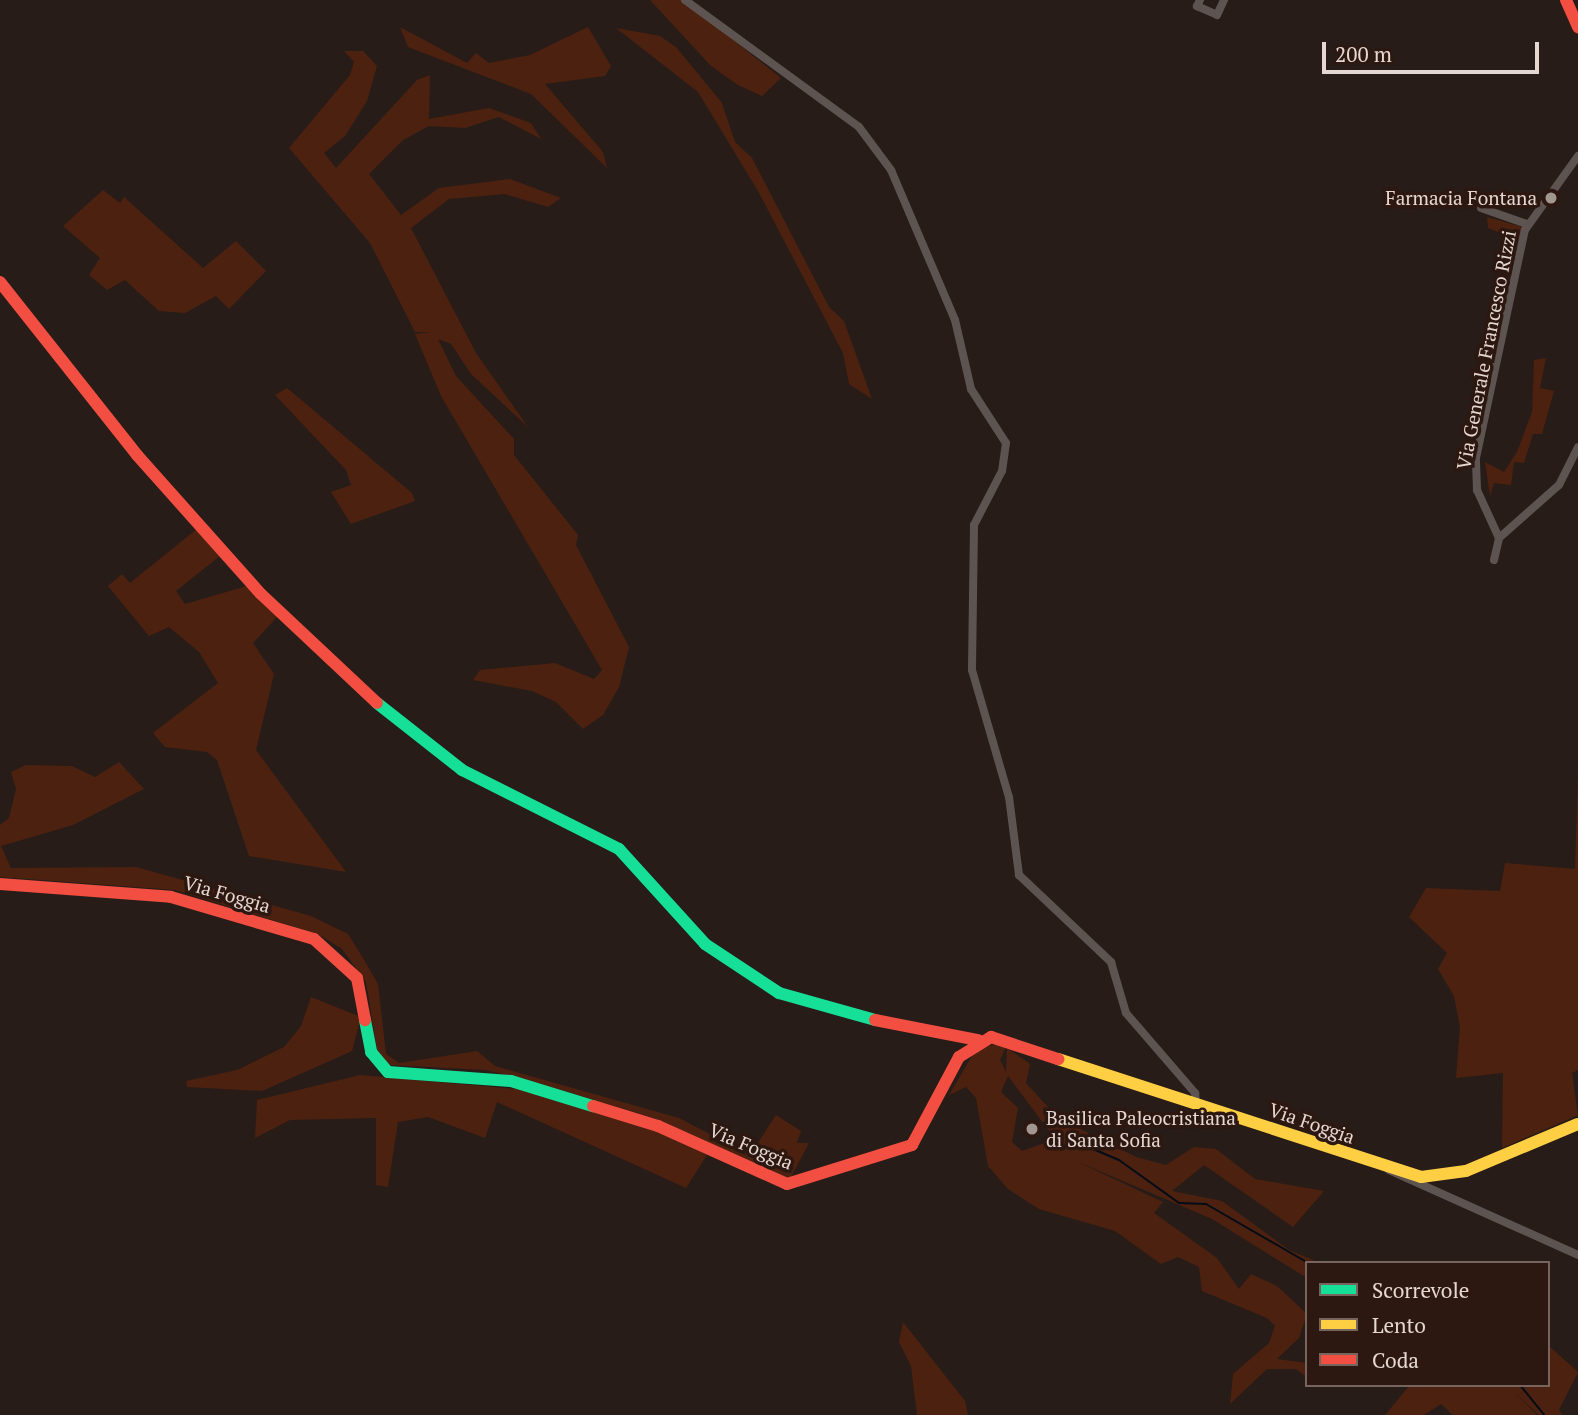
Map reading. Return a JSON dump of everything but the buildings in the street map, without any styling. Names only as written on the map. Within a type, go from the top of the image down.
[{"type":"main road","points":[[1566,0],[1578,27]]},
{"type":"main road","points":[[0,282],[137,456],[261,594],[356,687],[462,770],[619,849],[705,944],[750,978],[813,1007],[941,1034],[958,1045]]},
{"type":"main road","name":"Via Foggia","points":[[0,884],[171,897],[314,939],[357,978],[371,1052],[388,1072],[500,1078],[658,1125],[787,1184],[912,1144],[927,1126],[955,1063],[958,1045],[979,1040],[1011,1040],[1388,1169],[1421,1177],[1466,1171],[1578,1124]]},
{"type":"street","points":[[685,0],[859,127],[891,170],[955,320],[971,389],[1006,443],[1002,471],[974,525],[972,670],[1009,797],[1019,875],[1111,962],[1126,1013],[1195,1093],[1196,1103]]},
{"type":"street","points":[[1200,0],[1197,6],[1217,15],[1224,0]]},
{"type":"street","name":"Via Generale Francesco Rizzi","points":[[1499,538],[1476,490],[1476,458],[1527,224],[1578,156]]},
{"type":"street","points":[[1481,208],[1527,224]]},
{"type":"street","points":[[1494,561],[1499,538],[1559,485],[1578,450]]},
{"type":"street","points":[[1388,1169],[1578,1255]]},
{"type":"shaded area","points":[[650,0],[683,0],[781,78],[762,96],[738,85],[711,66]]},
{"type":"shaded area","points":[[400,27],[467,63],[476,53],[489,63],[530,55],[588,27],[611,66],[605,76],[545,84],[603,152],[607,168],[531,94],[408,47]]},
{"type":"shaded area","points":[[616,28],[660,36],[676,47],[722,103],[735,142],[752,158],[829,307],[844,321],[872,399],[849,384],[843,353],[758,191],[698,92]]},
{"type":"shaded area","points":[[344,51],[363,51],[377,66],[367,101],[345,136],[324,153],[336,168],[417,80],[430,75],[429,119],[489,108],[531,123],[541,139],[499,117],[465,128],[429,126],[403,140],[369,174],[401,215],[439,188],[510,179],[561,198],[548,207],[505,194],[449,199],[411,228],[476,353],[528,427],[471,374],[451,344],[438,339],[456,376],[514,439],[514,455],[578,535],[576,545],[629,647],[619,687],[603,715],[583,729],[556,702],[532,691],[473,680],[480,670],[555,663],[594,679],[602,670],[441,396],[415,334],[430,332],[415,332],[370,243],[289,148],[350,75],[354,62]]},
{"type":"shaded area","points":[[103,190],[120,203],[124,197],[203,268],[236,241],[266,271],[229,309],[216,296],[185,313],[159,311],[125,280],[107,290],[89,275],[100,258],[63,226]]},
{"type":"shaded area","points":[[1487,217],[1522,227],[1519,240],[1488,228]]},
{"type":"shaded area","points":[[1546,358],[1540,388],[1554,391],[1542,434],[1533,434],[1524,463],[1514,462],[1511,485],[1494,483],[1490,496],[1485,462],[1504,472],[1517,452],[1532,412],[1534,360]]},
{"type":"shaded area","points":[[287,388],[412,493],[415,501],[351,524],[331,492],[351,485],[346,470],[275,395]]},
{"type":"shaded area","points":[[198,528],[220,556],[176,591],[185,604],[247,586],[278,616],[253,643],[274,674],[256,750],[346,872],[249,856],[217,760],[207,752],[165,747],[153,733],[218,683],[199,652],[169,627],[149,636],[108,586],[122,574],[130,583]]},
{"type":"shaded area","points":[[119,762],[144,789],[73,825],[1,846],[11,868],[136,867],[311,916],[348,934],[363,958],[378,984],[386,1054],[399,1063],[477,1051],[495,1066],[679,1118],[750,1155],[776,1115],[801,1131],[797,1143],[809,1143],[790,1179],[654,1118],[530,1081],[486,1070],[388,1065],[378,1056],[366,982],[342,949],[318,934],[175,890],[0,877],[0,825],[9,818],[16,789],[11,772],[26,765],[72,766],[95,777]]},
{"type":"shaded area","points":[[1578,771],[1578,1070],[1572,1073],[1578,1115],[1502,1148],[1503,1073],[1456,1078],[1460,1027],[1454,996],[1438,969],[1447,953],[1409,917],[1426,888],[1500,891],[1505,863],[1575,869]]},
{"type":"shaded area","points":[[311,997],[361,1017],[352,1051],[262,1091],[187,1087],[186,1081],[237,1070],[284,1047],[301,1026]]},
{"type":"shaded area","points":[[996,1044],[1006,1047],[1000,1060],[1006,1072],[1007,1048],[1030,1064],[1026,1083],[1058,1118],[1136,1157],[1166,1165],[1194,1147],[1216,1149],[1255,1179],[1324,1191],[1293,1227],[1204,1165],[1172,1191],[1222,1201],[1289,1250],[1315,1261],[1305,1261],[1305,1277],[1212,1219],[1076,1161],[1163,1202],[1154,1213],[1217,1258],[1239,1289],[1251,1274],[1277,1286],[1305,1312],[1299,1338],[1277,1359],[1305,1363],[1305,1376],[1296,1369],[1267,1369],[1230,1404],[1233,1374],[1269,1343],[1275,1326],[1267,1318],[1202,1291],[1199,1267],[1178,1257],[1161,1264],[1115,1231],[1039,1209],[1008,1189],[988,1166],[976,1098],[966,1087],[949,1095],[976,1049]],"holes":[[[1008,1076],[1050,1132],[1047,1142],[1022,1151],[1012,1142],[1018,1108],[1001,1092]]]},
{"type":"shaded area","points":[[360,1075],[517,1089],[655,1129],[707,1155],[686,1188],[497,1102],[485,1138],[428,1117],[398,1122],[388,1187],[376,1185],[376,1118],[290,1120],[255,1138],[257,1100]]},
{"type":"shaded area","points":[[903,1322],[965,1401],[968,1415],[917,1415],[911,1366],[899,1342]]},
{"type":"shaded area","points":[[1550,1347],[1578,1372],[1559,1410],[1562,1415],[1539,1415],[1515,1393],[1537,1415],[1453,1415],[1441,1404],[1424,1415],[1385,1415],[1408,1387],[1550,1387]]},
{"type":"waterway","points":[[1072,1140],[1119,1160],[1179,1203],[1206,1204],[1305,1261]]},
{"type":"waterway","points":[[1522,1387],[1544,1415]]},
{"type":"traffic: fast","points":[[377,703],[462,770],[619,849],[705,944],[779,993],[875,1020]]},
{"type":"traffic: fast","points":[[365,1020],[371,1052],[388,1072],[511,1081],[593,1106]]},
{"type":"traffic: slow","points":[[1058,1059],[1421,1177],[1466,1171],[1578,1124]]},
{"type":"traffic: jam","points":[[1566,0],[1578,27]]},
{"type":"traffic: jam","points":[[0,282],[137,455],[261,594],[377,703]]},
{"type":"traffic: jam","points":[[0,884],[171,897],[314,939],[357,978],[365,1020]]},
{"type":"traffic: jam","points":[[875,1020],[978,1040]]},
{"type":"traffic: jam","points":[[593,1106],[658,1126],[787,1184],[912,1145],[959,1057],[991,1037],[1058,1059]]},
{"type":"place","name":"Farmacia Fontana","points":[[1551,198]]},
{"type":"place","name":"Basilica Paleocristiana di Santa Sofia","points":[[1032,1129]]}]
